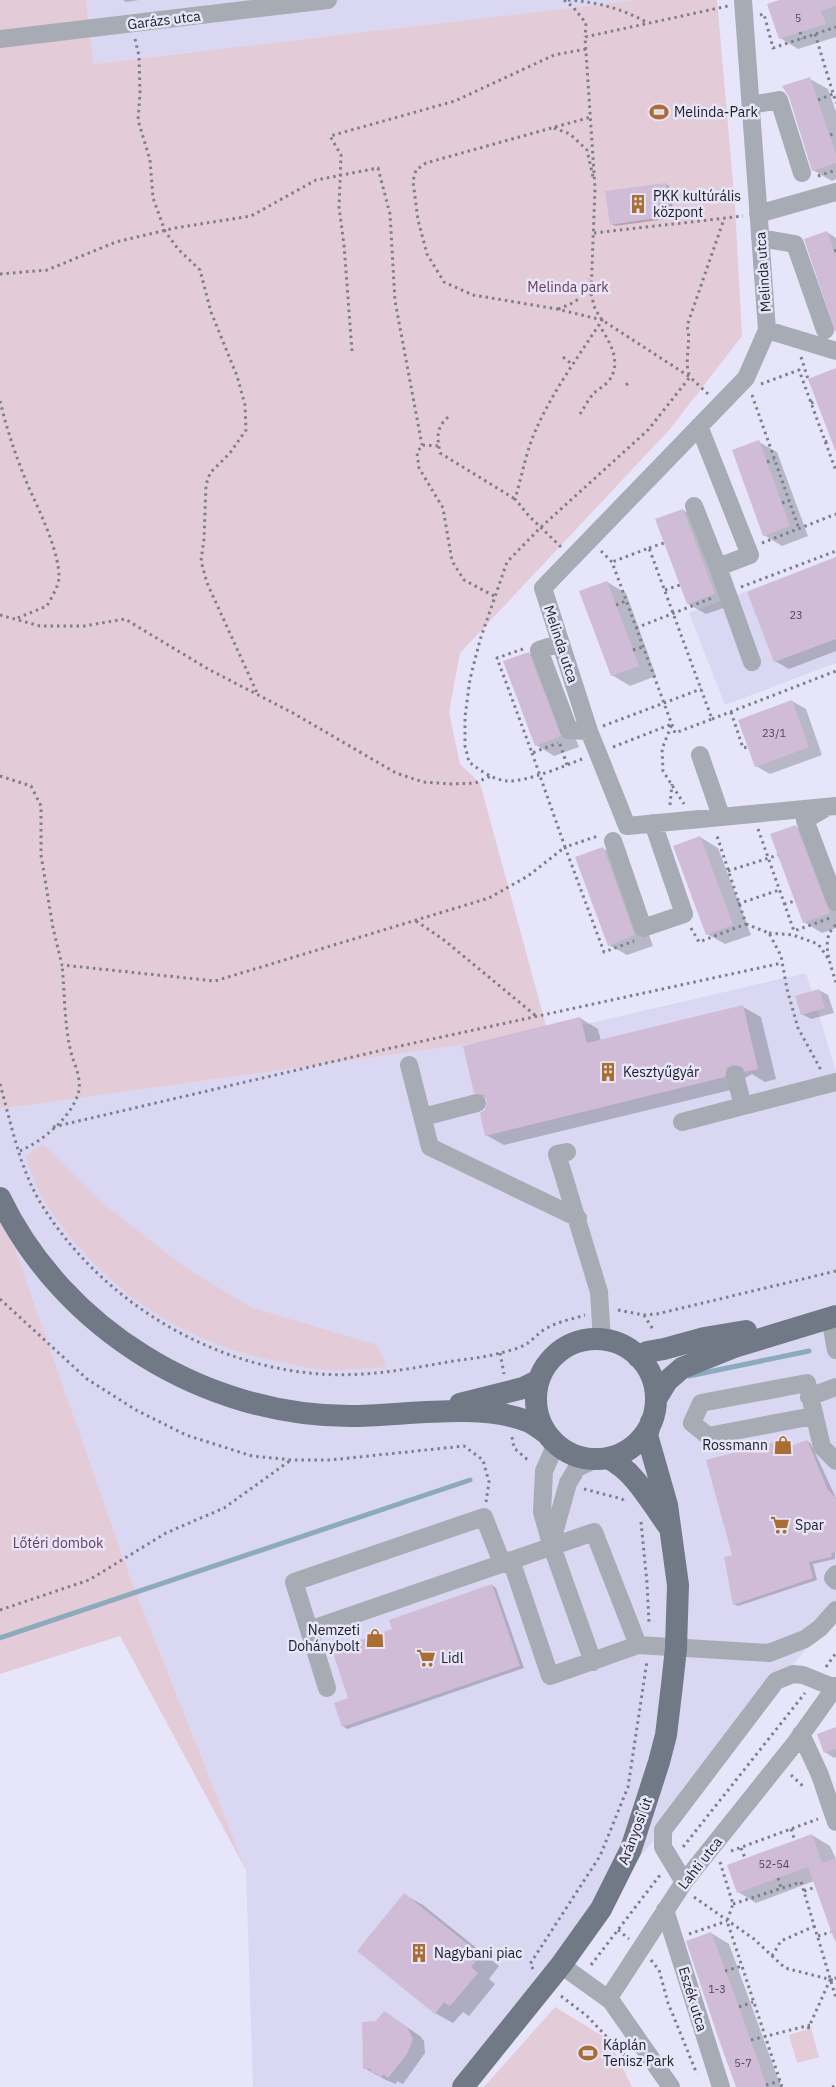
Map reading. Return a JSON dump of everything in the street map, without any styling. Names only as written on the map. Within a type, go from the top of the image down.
[{"type":"main road","points":[[0,1198],[14,1225],[51,1276],[68,1294],[126,1345],[168,1370],[220,1393],[251,1404],[281,1410],[350,1416],[469,1412],[509,1416],[528,1421],[568,1452],[582,1458],[602,1459],[619,1464],[631,1476],[670,1527]]},
{"type":"main road","points":[[638,1357],[647,1352],[704,1338],[833,1317]]},
{"type":"main road","points":[[602,1459],[624,1452],[638,1442],[651,1422],[656,1399],[666,1381],[682,1368],[734,1347],[833,1317]]},
{"type":"main road","points":[[551,1438],[540,1421],[536,1407],[539,1380],[545,1368],[564,1349],[576,1343],[602,1340],[616,1343],[628,1349],[638,1357],[651,1376],[656,1399]]},
{"type":"main road","points":[[425,1412],[493,1397],[523,1388],[539,1380]]},
{"type":"main road","name":"Arányosi út","points":[[463,2087],[561,1965],[600,1909],[631,1849],[659,1762],[666,1735],[676,1648],[678,1585],[667,1504],[647,1435],[651,1422]]},
{"type":"street","name":"Garázs utca","points":[[0,39],[328,0]]},
{"type":"street","name":"Melinda utca","points":[[627,826],[589,731],[543,588],[699,426],[720,405],[747,383],[767,330],[744,7]]},
{"type":"street","points":[[750,105],[779,100],[802,173]]},
{"type":"street","name":"Melinda utca","points":[[758,214],[836,192]]},
{"type":"street","points":[[760,238],[795,244],[824,330]]},
{"type":"street","name":"Melinda utca","points":[[767,330],[836,351]]},
{"type":"street","points":[[699,426],[750,554],[718,567]]},
{"type":"street","points":[[694,506],[752,662]]},
{"type":"street","points":[[700,755],[718,824]]},
{"type":"street","points":[[627,826],[692,819],[718,824],[830,807]]},
{"type":"street","points":[[830,807],[806,820],[836,902]]},
{"type":"street","points":[[613,841],[643,928],[684,914],[660,822]]},
{"type":"street","points":[[409,1065],[430,1147],[578,1218]]},
{"type":"street","points":[[735,1075],[743,1106]]},
{"type":"street","points":[[682,1122],[832,1083]]},
{"type":"street","points":[[422,1117],[477,1103]]},
{"type":"street","points":[[567,1152],[557,1154],[600,1292],[602,1340]]},
{"type":"street","points":[[833,1317],[836,1350]]},
{"type":"street","points":[[813,1416],[708,1436],[692,1423],[701,1403],[806,1383],[822,1447],[836,1461]]},
{"type":"street","points":[[809,1397],[836,1387]]},
{"type":"street","points":[[551,1438],[544,1471],[542,1512],[592,1662]]},
{"type":"street","points":[[552,1545],[568,1483],[577,1468],[602,1459]]},
{"type":"street","points":[[327,1688],[294,1582],[484,1517],[506,1562],[550,1676],[643,1645],[769,1653],[805,1639],[820,1628],[836,1610]]},
{"type":"street","points":[[309,1630],[594,1532],[643,1645]]},
{"type":"street","points":[[836,1574],[833,1578],[836,1581]]},
{"type":"street","points":[[686,1888],[663,1847],[663,1830],[776,1682],[794,1674],[836,1689]]},
{"type":"street","name":"Lahti utca","points":[[608,1999],[665,1910],[686,1888],[836,1689]]},
{"type":"street","points":[[801,1734],[820,1775],[836,1822]]},
{"type":"street","name":"Eszék utca","points":[[665,1910],[721,2087]]},
{"type":"street","points":[[561,1965],[608,1999],[671,2087]]},
{"type":"path","points":[[564,0],[573,7],[586,23],[585,37],[595,188],[594,233],[590,276],[591,294],[595,310],[602,320]]},
{"type":"path","points":[[568,0],[593,2],[628,12],[649,24]]},
{"type":"path","points":[[585,37],[744,7],[764,14],[773,48],[836,28]]},
{"type":"path","points":[[132,23],[139,56],[140,93],[138,120],[150,160],[153,198],[165,231],[178,249],[200,270],[211,312],[236,376],[245,405],[246,430],[230,453],[210,473],[206,485],[204,539],[201,561],[207,583],[258,694]]},
{"type":"path","points":[[800,32],[802,39]]},
{"type":"path","points":[[815,34],[836,103]]},
{"type":"path","points":[[352,352],[344,245],[339,207],[341,155],[330,136],[455,100],[554,55],[586,49]]},
{"type":"path","points":[[818,100],[833,94]]},
{"type":"path","points":[[590,117],[426,163],[416,170],[413,181],[418,220],[427,254],[444,282],[473,295],[557,309],[602,320],[690,377],[720,405]]},
{"type":"path","points":[[552,128],[570,134],[587,150],[595,188]]},
{"type":"path","points":[[830,135],[836,133]]},
{"type":"path","points":[[0,274],[47,270],[116,242],[165,231],[251,216],[316,180],[378,168],[390,214],[395,301],[422,445],[417,453],[419,468],[443,508],[452,561],[464,580],[496,597]]},
{"type":"path","points":[[594,233],[758,214]]},
{"type":"path","points":[[557,309],[576,302],[585,293],[590,276]]},
{"type":"path","points":[[515,499],[532,440],[561,380],[602,320]]},
{"type":"path","points":[[580,414],[592,395],[608,382],[614,370],[615,358],[609,340],[599,325]]},
{"type":"path","points":[[562,357],[573,365]]},
{"type":"path","points":[[798,529],[747,383],[798,370],[836,471]]},
{"type":"path","points":[[626,386],[631,381]]},
{"type":"path","points":[[0,401],[6,426],[33,497],[42,514],[55,555],[59,579],[47,606],[14,619]]},
{"type":"path","points":[[811,402],[816,401]]},
{"type":"path","points":[[448,417],[440,425],[437,436],[440,453],[515,499],[540,528],[572,558]]},
{"type":"path","points":[[825,442],[831,440]]},
{"type":"path","points":[[422,445],[438,446]]},
{"type":"path","points":[[767,462],[774,459]]},
{"type":"path","points":[[782,503],[788,500]]},
{"type":"path","points":[[748,549],[835,515]]},
{"type":"path","points":[[590,539],[612,562],[675,733],[836,671]]},
{"type":"path","points":[[612,562],[664,543]]},
{"type":"path","points":[[649,548],[712,719]]},
{"type":"path","points":[[665,590],[680,585]]},
{"type":"path","points":[[616,605],[626,602]]},
{"type":"path","points":[[0,616],[40,626],[84,626],[125,619],[208,669],[293,713],[396,773],[423,782],[452,784],[475,783],[492,776]]},
{"type":"path","points":[[633,650],[643,647]]},
{"type":"path","points":[[524,649],[497,658],[604,952],[640,939],[643,928]]},
{"type":"path","points":[[795,687],[797,692]]},
{"type":"path","points":[[532,753],[701,689]]},
{"type":"path","points":[[731,712],[743,748],[748,747]]},
{"type":"path","points":[[560,742],[567,765],[672,724]]},
{"type":"path","points":[[672,724],[662,749],[663,770],[692,819]]},
{"type":"path","points":[[0,776],[31,786],[41,806],[41,855],[53,928],[62,965],[64,1003],[72,1054],[79,1079],[78,1093],[68,1114],[34,1145],[20,1152]]},
{"type":"path","points":[[660,822],[672,783]]},
{"type":"path","points":[[718,824],[728,872],[746,924]]},
{"type":"path","points":[[62,965],[215,981],[488,898],[528,876],[565,846],[627,826]]},
{"type":"path","points":[[758,828],[794,931],[836,916]]},
{"type":"path","points":[[728,872],[778,855]]},
{"type":"path","points":[[738,904],[779,890]]},
{"type":"path","points":[[784,904],[795,901]]},
{"type":"path","points":[[684,914],[699,942],[746,924],[768,932],[793,935],[818,944],[830,961]]},
{"type":"path","points":[[415,920],[444,940],[536,1017]]},
{"type":"path","points":[[836,925],[832,928],[826,943],[836,983]]},
{"type":"path","points":[[768,932],[781,956],[787,989],[798,1028],[832,1083]]},
{"type":"path","points":[[53,1127],[782,963]]},
{"type":"path","points":[[0,1084],[20,1152],[40,1201],[92,1270],[110,1286],[156,1319],[187,1337],[219,1351],[249,1360],[317,1374],[385,1373],[500,1353],[528,1343],[547,1327],[600,1310],[627,1310],[644,1315],[656,1314],[836,1271]]},
{"type":"path","points":[[0,1610],[89,1580],[166,1533],[224,1508],[292,1460]]},
{"type":"path","points":[[608,1495],[622,1499],[629,1505]]},
{"type":"path","points":[[631,2061],[587,2016],[546,1984],[530,1964],[600,1856],[628,1786],[643,1645],[647,1583],[641,1520],[638,1515]]},
{"type":"path","points":[[580,1979],[836,1653]]},
{"type":"path","points":[[779,1763],[805,1787],[808,1795]]},
{"type":"path","points":[[726,1853],[818,1820],[815,1812]]},
{"type":"path","points":[[791,1829],[795,1841]]},
{"type":"path","points":[[741,1848],[745,1858]]},
{"type":"path","points":[[718,1856],[733,1904],[727,1921],[782,2087]]},
{"type":"path","points":[[778,1878],[781,1888]]},
{"type":"path","points":[[733,1904],[801,1882],[836,1998]]},
{"type":"path","points":[[804,1891],[816,1887]]},
{"type":"path","points":[[686,1888],[727,1921],[754,1939],[785,1968],[836,1980]]},
{"type":"path","points":[[684,1936],[727,1921]]},
{"type":"path","points":[[772,1956],[781,1941],[815,1926]]},
{"type":"path","points":[[618,1930],[641,1948],[659,1970],[668,2002],[698,2077]]},
{"type":"path","points":[[818,1936],[831,1932]]},
{"type":"path","points":[[725,1971],[742,1966]]},
{"type":"path","points":[[808,2029],[830,1980]]},
{"type":"path","points":[[739,2007],[753,2002]]},
{"type":"path","points":[[750,2040],[810,2024]]},
{"type":"path","points":[[766,2085],[780,2081]]},
{"type":"path","points":[[832,2087],[836,2086]]},
{"type":"shaded area","points":[[86,0],[637,0],[92,64]]},
{"type":"shaded area","points":[[836,557],[836,663],[725,705],[689,613]]},
{"type":"shaded area","points":[[806,973],[836,1071],[836,1611],[457,2087],[253,2087],[246,1870],[130,1577],[0,1206],[0,1109],[548,1033]]},
{"type":"green space","name":"Melinda park","points":[[0,0],[86,0],[93,64],[637,0],[717,0],[735,206],[742,336],[670,429],[460,653],[449,712],[460,764],[480,783],[548,1033],[0,1109]]},
{"type":"green space","points":[[43,1144],[103,1204],[185,1267],[250,1307],[377,1345],[387,1367],[344,1370],[318,1369],[247,1354],[212,1342],[178,1327],[147,1308],[118,1286],[91,1261],[44,1201],[25,1156]]},
{"type":"green space","name":"Lőtéri dombok","points":[[0,1206],[130,1577],[246,1870],[120,1636],[0,1674]]},
{"type":"green space","points":[[555,2007],[604,2037],[613,2048],[632,2087],[484,2087]]},
{"type":"green space","points":[[811,2028],[819,2057],[797,2063],[789,2035]]},
{"type":"building","points":[[779,0],[836,0],[836,6],[821,11],[826,24],[779,39],[767,4]]},
{"type":"building","points":[[810,77],[836,154],[836,163],[812,171],[789,97],[782,86]]},
{"type":"building","name":"PKK kultúrális központ","points":[[666,183],[670,216],[610,225],[605,191]]},
{"type":"building","points":[[827,231],[836,256],[835,332],[804,239]]},
{"type":"building","points":[[836,368],[836,450],[835,450],[808,379]]},
{"type":"building","points":[[759,440],[790,526],[763,536],[732,450]]},
{"type":"building","points":[[683,509],[715,594],[687,604],[655,519]]},
{"type":"building","points":[[836,557],[836,639],[774,662],[747,592]]},
{"type":"building","points":[[607,581],[639,666],[611,676],[579,591]]},
{"type":"building","points":[[529,652],[561,736],[535,746],[503,661]]},
{"type":"building","points":[[792,700],[809,747],[755,767],[738,720]]},
{"type":"building","points":[[796,825],[830,913],[803,923],[770,834]]},
{"type":"building","points":[[700,836],[733,925],[706,935],[673,846]]},
{"type":"building","points":[[603,847],[635,935],[608,946],[575,857]]},
{"type":"building","points":[[819,989],[825,1008],[801,1015],[795,996]]},
{"type":"building","name":"Kesztyűgyár","points":[[743,1005],[758,1069],[745,1072],[742,1067],[733,1065],[727,1068],[725,1077],[485,1136],[480,1113],[485,1110],[487,1101],[484,1095],[474,1093],[463,1046],[580,1017],[587,1043]]},
{"type":"building","name":"Spar","points":[[786,1439],[789,1447],[807,1440],[828,1490],[836,1498],[836,1552],[831,1553],[832,1557],[809,1562],[813,1578],[733,1605],[724,1557],[732,1555],[706,1460]]},
{"type":"building","name":"Lidl","points":[[492,1584],[520,1666],[342,1727],[334,1703],[348,1698],[332,1650],[392,1629],[389,1620]]},
{"type":"building","points":[[836,1727],[836,1749],[824,1753],[817,1734]]},
{"type":"building","points":[[812,1834],[822,1863],[836,1858],[836,1939],[834,1939],[808,1867],[737,1893],[727,1865]]},
{"type":"building","name":"Nagybani piac","points":[[404,1893],[481,1955],[471,1967],[478,1973],[450,2006],[444,2002],[435,2014],[357,1951]]},
{"type":"building","points":[[711,1932],[767,2087],[736,2087],[686,1941]]},
{"type":"building","points":[[384,2011],[407,2027],[413,2039],[407,2054],[388,2078],[383,2074],[381,2077],[376,2073],[371,2073],[371,2069],[363,2069],[362,2022],[376,2021]]},
{"type":"waterway","points":[[689,1376],[809,1351]]},
{"type":"waterway","points":[[0,1638],[470,1480]]},
{"type":"place","name":"Melinda-Park","points":[[659,112]]},
{"type":"place","name":"PKK kultúrális központ","points":[[638,204]]},
{"type":"place","name":"Kesztyűgyár","points":[[608,1072]]},
{"type":"place","name":"Rossmann","points":[[783,1445]]},
{"type":"place","name":"Spar","points":[[780,1525]]},
{"type":"place","name":"Nemzeti Dohánybolt","points":[[375,1638]]},
{"type":"place","name":"Lidl","points":[[426,1658]]},
{"type":"place","name":"Nagybani piac","points":[[419,1953]]},
{"type":"place","name":"Káplán Tenisz Park","points":[[588,2053]]}]
